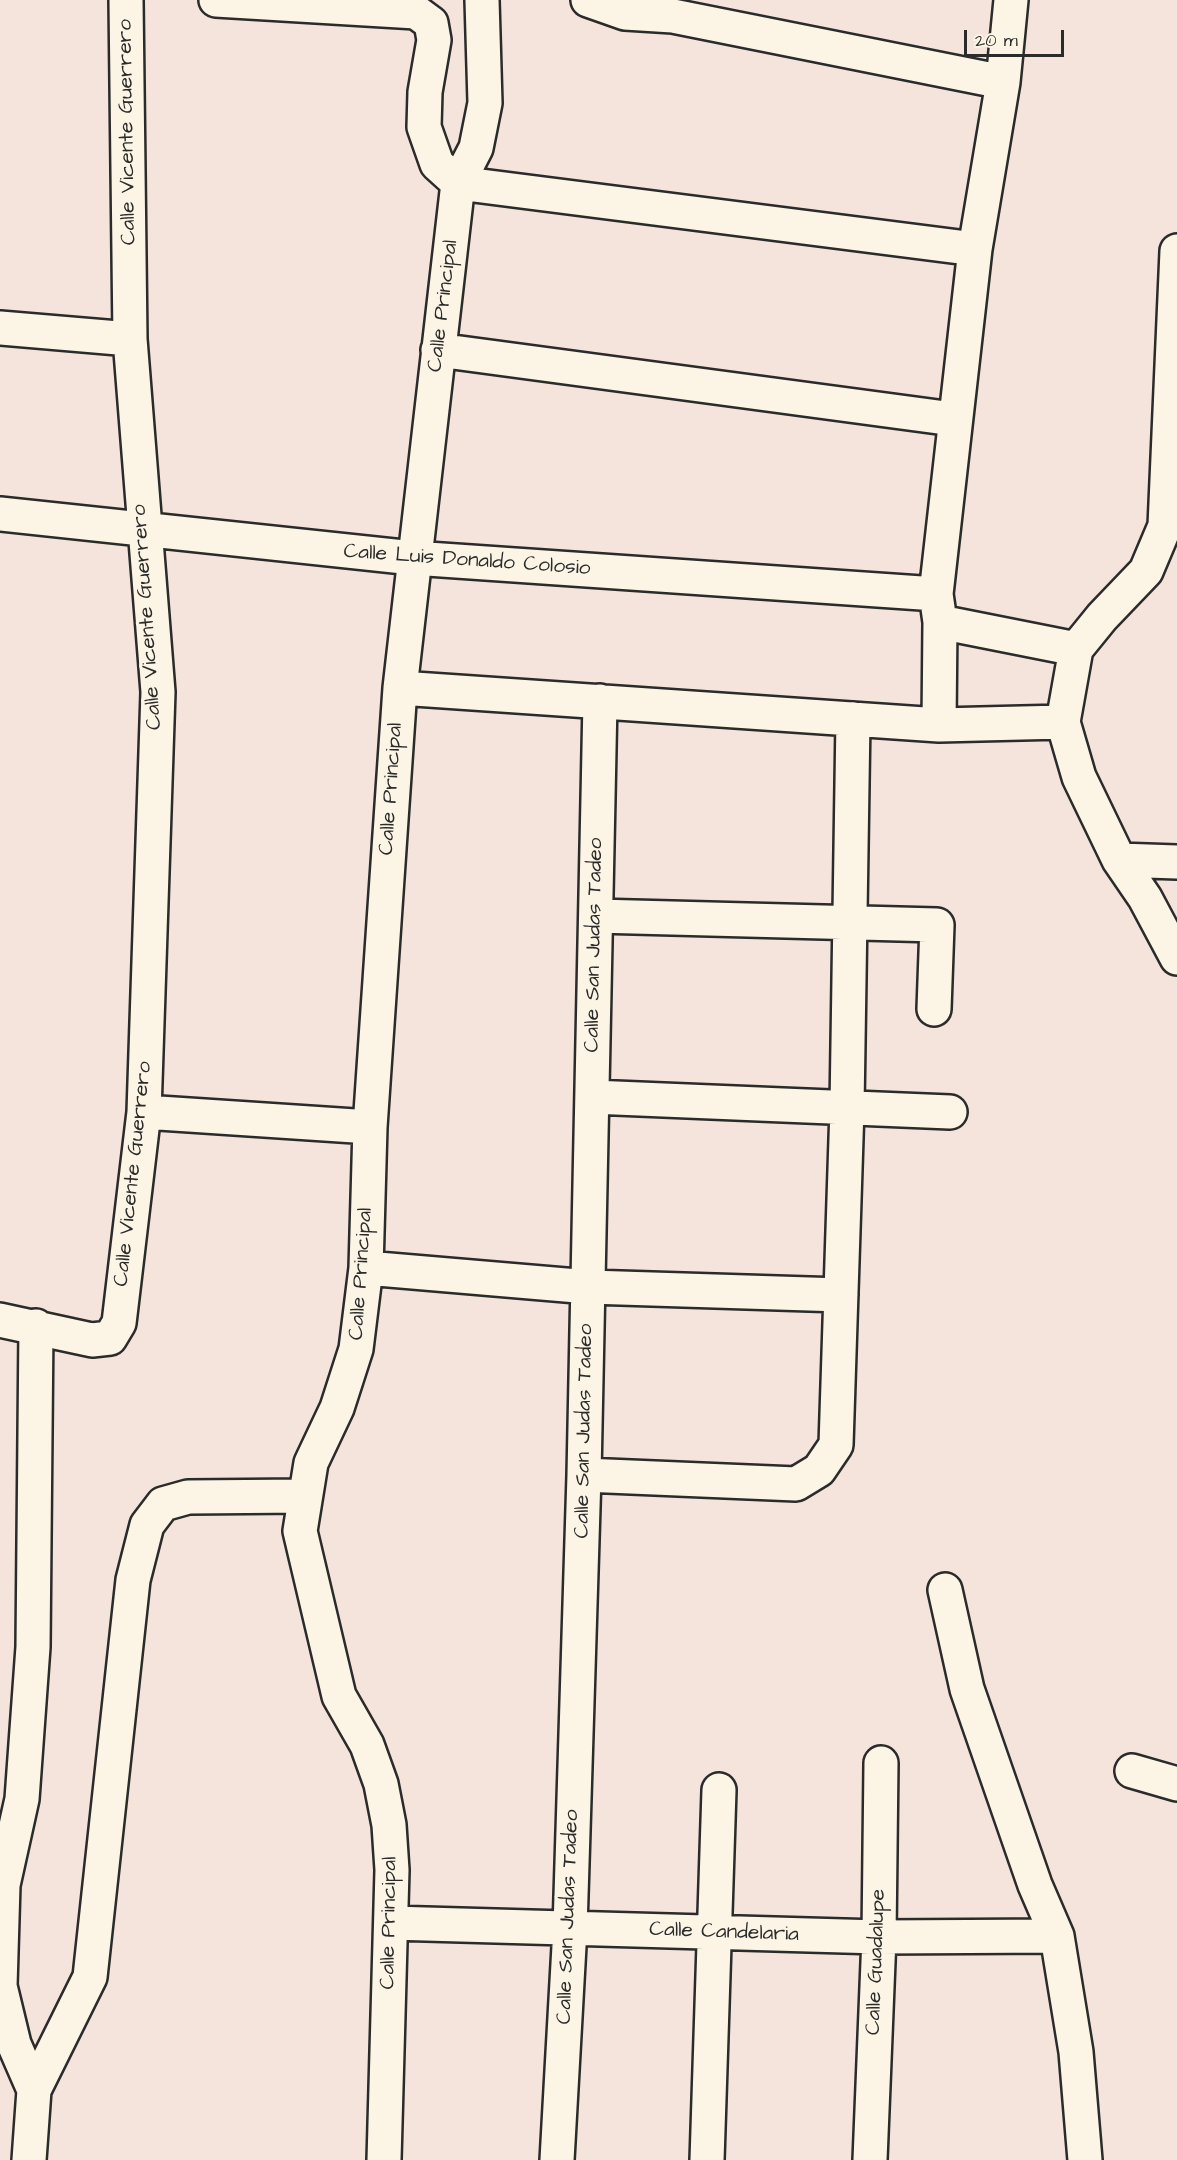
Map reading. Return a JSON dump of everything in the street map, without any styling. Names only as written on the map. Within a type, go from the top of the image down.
[{"type":"street","name":"Calle Vicente Guerrero","points":[[36,1326],[92,1340],[110,1338],[119,1323],[144,1112],[158,692],[143,530],[130,339],[126,0]]},
{"type":"street","points":[[216,0],[416,12],[431,23],[434,40],[425,92],[424,127],[436,164],[459,183],[975,249]]},
{"type":"street","name":"Calle Principal","points":[[384,2160],[392,1870],[390,1825],[381,1784],[367,1745],[339,1696],[300,1532],[311,1463],[337,1408],[356,1349],[366,1268],[370,1127],[400,688],[413,558],[459,183],[476,148],[485,103],[482,0]]},
{"type":"street","points":[[588,0],[625,13],[673,15],[1003,82]]},
{"type":"street","points":[[939,725],[938,608],[953,419],[975,249],[1003,82],[1011,0]]},
{"type":"street","points":[[1177,251],[1171,472],[1165,525],[1146,571],[1101,617],[1076,649],[1063,722],[1079,777],[1119,860],[1145,898],[1177,958]]},
{"type":"street","points":[[0,328],[130,339]]},
{"type":"street","points":[[438,350],[953,419]]},
{"type":"street","name":"Calle Luis Donaldo Colosio","points":[[0,514],[413,558],[938,608],[1076,649]]},
{"type":"street","points":[[400,688],[939,725],[1063,722]]},
{"type":"street","name":"Calle San Judas Tadeo","points":[[557,2160],[570,1928],[584,1475],[600,701]]},
{"type":"street","points":[[584,1475],[796,1485],[819,1470],[836,1445],[847,1108],[853,719]]},
{"type":"street","points":[[1119,860],[1177,862]]},
{"type":"street","points":[[596,916],[937,925],[934,1009]]},
{"type":"street","points":[[592,1097],[950,1112]]},
{"type":"street","points":[[144,1112],[370,1127]]},
{"type":"street","points":[[366,1268],[589,1287],[841,1295]]},
{"type":"street","points":[[0,1320],[36,1326],[33,1647],[22,1799],[3,1885],[0,1986],[14,2044],[34,2090]]},
{"type":"street","points":[[29,2160],[34,2090],[90,1977],[133,1580],[147,1525],[163,1504],[188,1497],[304,1496]]},
{"type":"street","points":[[945,1590],[967,1689],[1035,1885],[1057,1936],[1076,2052],[1085,2160]]},
{"type":"street","name":"Calle Guadalupe","points":[[870,2160],[879,1937],[881,1763]]},
{"type":"street","points":[[1132,1771],[1177,1784]]},
{"type":"street","points":[[707,2160],[719,1790]]},
{"type":"street","name":"Calle Candelaria","points":[[391,1923],[879,1937],[1057,1936]]}]
